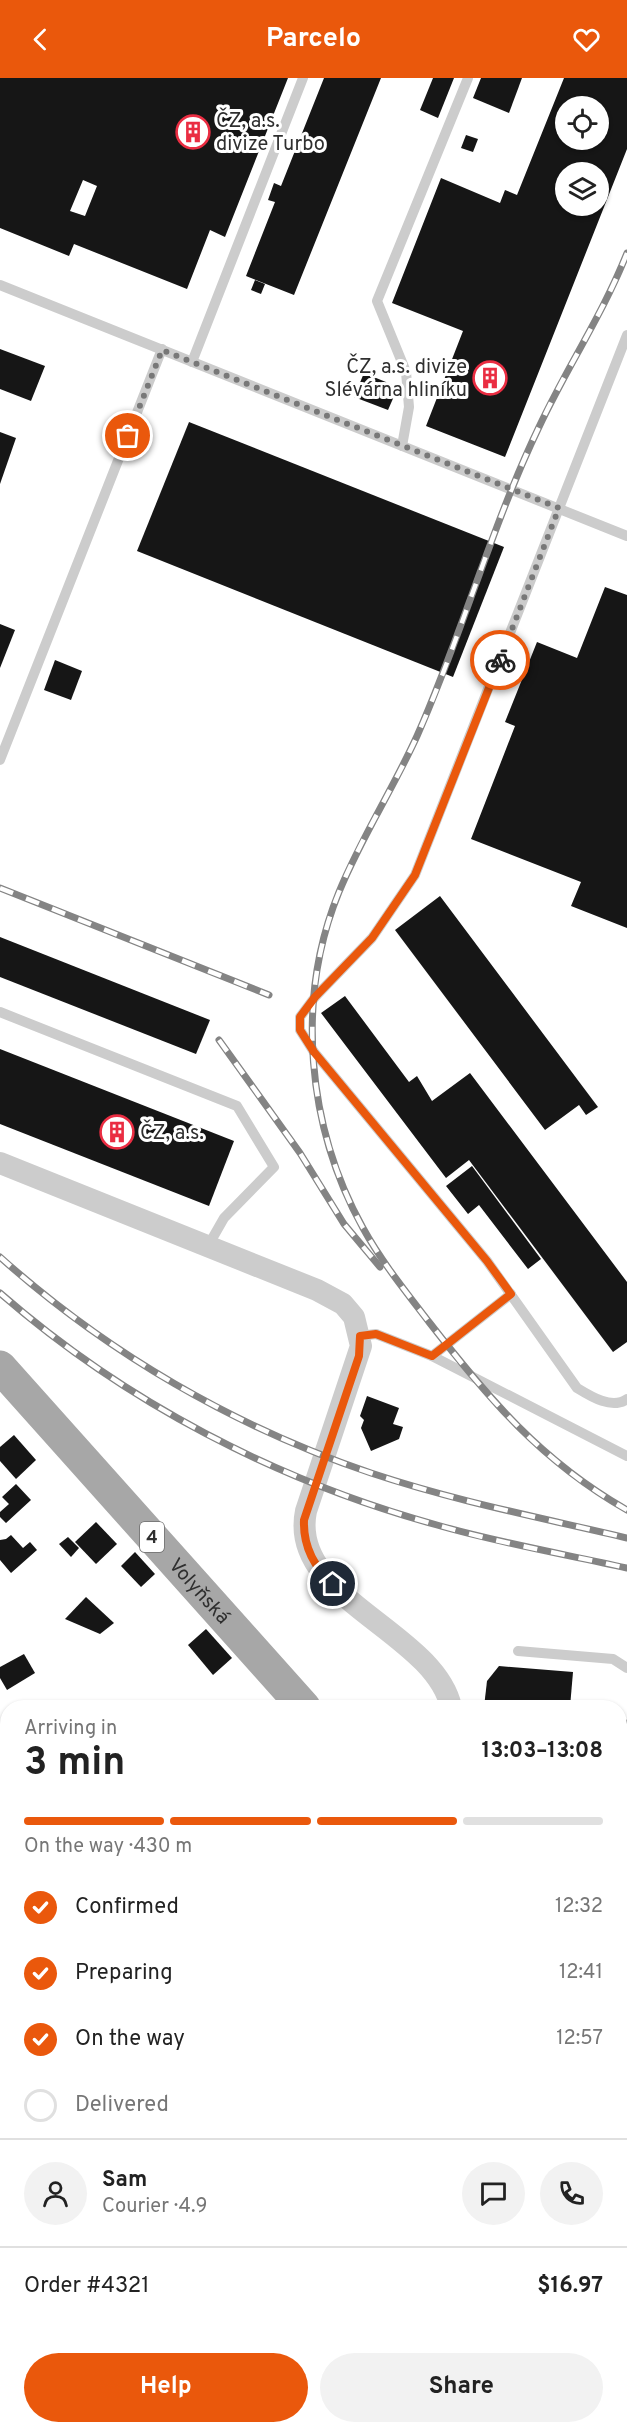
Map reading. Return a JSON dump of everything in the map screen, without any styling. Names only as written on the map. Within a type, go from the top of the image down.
[{"type":"main road","name":"Volyňská","points":[[0,1367],[298,1700]]},
{"type":"street","points":[[0,1163],[335,1298],[344,1304],[354,1317],[360,1336],[359,1356],[306,1511],[305,1538],[310,1554],[323,1575],[428,1666],[443,1685],[448,1700]]},
{"type":"lane","points":[[192,362],[303,78]]},
{"type":"lane","points":[[402,446],[409,407],[406,372],[377,301],[468,78]]},
{"type":"lane","points":[[0,285],[627,536]]},
{"type":"lane","points":[[627,335],[415,875],[372,938],[315,997],[300,1017],[300,1030],[314,1052],[487,1261],[577,1388],[598,1401],[623,1402],[627,1399]]},
{"type":"lane","points":[[0,760],[162,350]]},
{"type":"lane","points":[[0,1012],[237,1106],[274,1167],[224,1218],[208,1246]]},
{"type":"lane","points":[[432,1356],[511,1294]]},
{"type":"lane","points":[[360,1336],[376,1334],[432,1356],[627,1456]]},
{"type":"lane","points":[[518,1651],[613,1659],[627,1668]]},
{"type":"building","points":[[0,78],[288,78],[225,237],[210,230],[187,289],[74,244],[69,256],[0,228]],"holes":[[[83,180],[97,186],[85,216],[70,211]]]},
{"type":"building","points":[[324,78],[381,78],[294,295],[246,276],[275,202],[268,200],[274,183],[281,186]]},
{"type":"building","points":[[433,78],[454,78],[438,118],[420,110]]},
{"type":"building","points":[[481,78],[522,78],[509,113],[473,98]]},
{"type":"building","points":[[564,78],[627,78],[627,149],[609,194],[609,162],[555,162],[555,216],[600,216],[505,457],[426,426],[463,331],[392,303],[441,178],[500,203],[505,190],[517,195],[555,100],[555,150],[609,150],[609,96],[557,96]]},
{"type":"building","points":[[466,135],[478,139],[473,152],[461,148]]},
{"type":"building","points":[[255,280],[265,284],[261,294],[251,290]]},
{"type":"building","points":[[0,349],[45,366],[31,401],[0,389]]},
{"type":"building","points":[[364,373],[398,387],[388,410],[354,397]]},
{"type":"building","points":[[189,422],[504,547],[453,677],[137,551]]},
{"type":"building","points":[[0,432],[16,438],[0,484]]},
{"type":"building","points":[[605,587],[627,595],[627,928],[571,906],[581,882],[471,839],[515,726],[505,722],[537,642],[577,658]]},
{"type":"building","points":[[0,624],[15,630],[0,668]]},
{"type":"building","points":[[55,660],[82,671],[71,700],[44,690]]},
{"type":"building","points":[[440,896],[598,1107],[586,1115],[579,1105],[545,1130],[395,930]]},
{"type":"building","points":[[0,937],[210,1020],[196,1054],[0,977]]},
{"type":"building","points":[[345,996],[409,1082],[417,1076],[432,1101],[470,1073],[627,1282],[627,1342],[613,1352],[469,1160],[446,1178],[321,1013]]},
{"type":"building","name":"ČZ, a.s.","points":[[0,1049],[234,1141],[209,1206],[0,1124]]},
{"type":"building","points":[[472,1166],[541,1259],[528,1269],[479,1205],[468,1214],[446,1186]]},
{"type":"building","points":[[367,1396],[399,1408],[393,1424],[403,1427],[399,1439],[371,1451],[361,1428],[364,1420],[360,1416]]},
{"type":"building","points":[[14,1435],[36,1460],[16,1479],[0,1461],[0,1447]]},
{"type":"building","points":[[16,1484],[31,1500],[6,1523],[0,1517],[0,1512],[9,1504],[2,1497]]},
{"type":"building","points":[[96,1522],[117,1544],[96,1564],[75,1542]]},
{"type":"building","points":[[11,1535],[23,1548],[30,1542],[37,1550],[11,1573],[0,1560],[0,1540]]},
{"type":"building","points":[[68,1537],[79,1548],[71,1557],[59,1544]]},
{"type":"building","points":[[135,1552],[155,1574],[141,1587],[121,1566]]},
{"type":"building","points":[[86,1597],[114,1623],[100,1634],[65,1619]]},
{"type":"building","points":[[206,1629],[232,1658],[213,1675],[188,1645]]},
{"type":"building","points":[[24,1654],[35,1673],[7,1690],[0,1678],[0,1667]]},
{"type":"building","points":[[499,1666],[573,1672],[571,1700],[485,1700],[487,1681]]},
{"type":"railway","points":[[627,253],[522,465],[417,736],[339,892],[325,933],[316,975],[312,1019],[319,1106],[329,1148],[344,1189],[363,1228],[378,1252],[451,1350],[518,1427],[568,1471],[627,1510]]},
{"type":"railway","points":[[0,888],[269,995]]},
{"type":"railway","points":[[219,1040],[300,1153],[344,1224],[380,1267]]},
{"type":"railway","points":[[0,1257],[84,1325],[129,1355],[222,1410],[271,1433],[320,1454],[403,1483],[627,1538]]},
{"type":"railway","points":[[0,1293],[48,1332],[151,1403],[261,1461],[319,1486],[437,1525],[508,1543],[627,1568]]},
{"type":"way so far","points":[[128,436],[162,350],[559,508],[500,660]]},
{"type":"place","name":"ČZ, a.s. divize Turbo","points":[[193,132]]},
{"type":"place","name":"ČZ, a.s. divize Slévárna hliníku","points":[[490,378]]},
{"type":"place","name":"ČZ, a.s.","points":[[117,1132]]},
{"type":"route","points":[[333,1584],[323,1575],[310,1554],[305,1538],[304,1520],[359,1356],[360,1336],[376,1334],[432,1356],[511,1294],[487,1261],[314,1052],[300,1030],[300,1017],[315,997],[372,938],[415,875],[500,660]]}]
